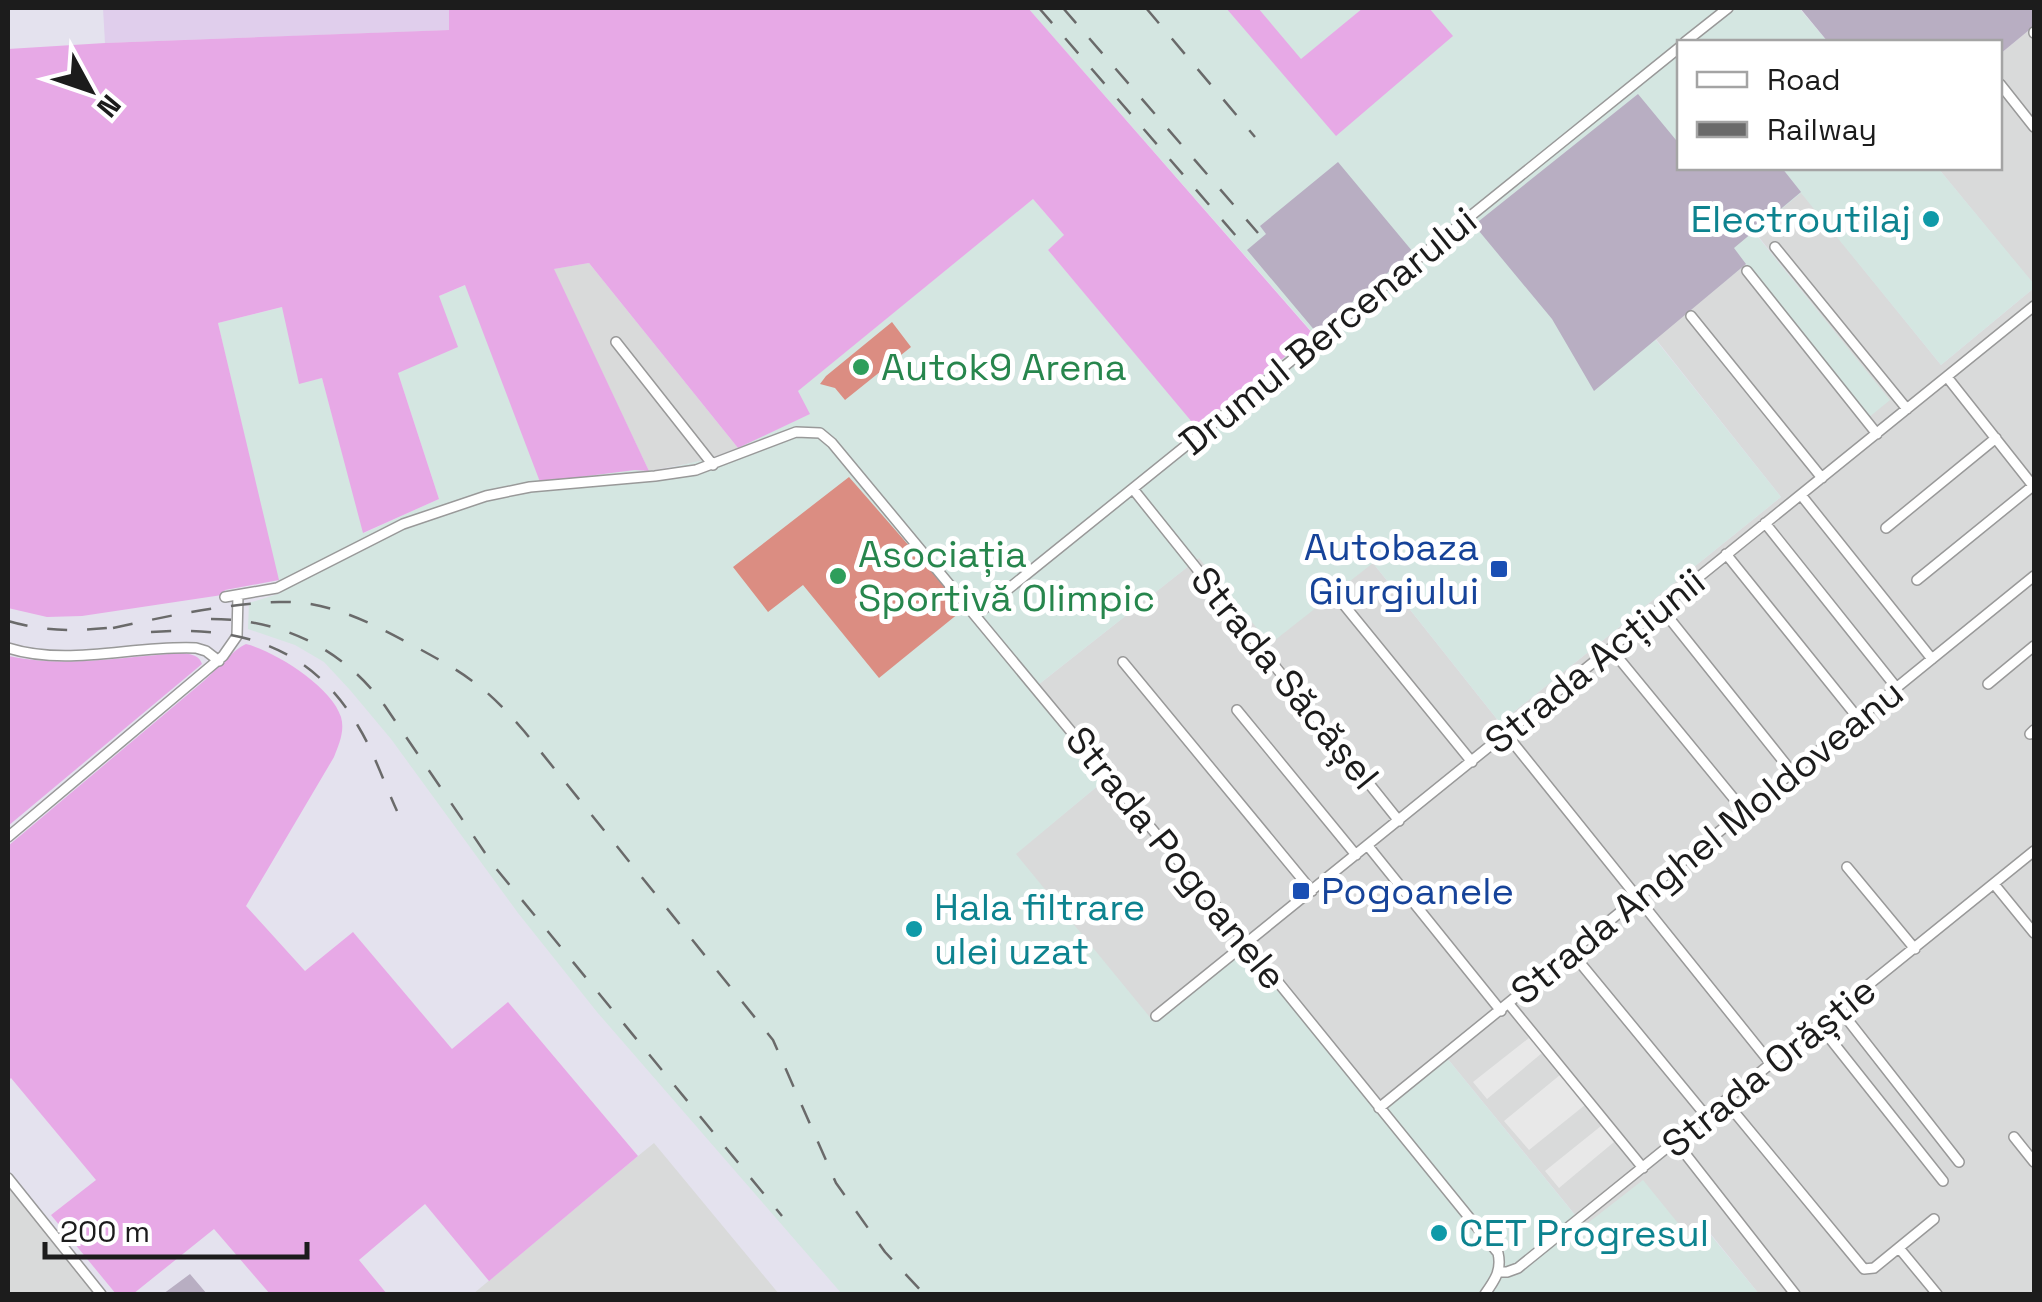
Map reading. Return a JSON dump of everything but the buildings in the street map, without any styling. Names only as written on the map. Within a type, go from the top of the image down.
[{"type":"street","name":"Drumul Bercenarului","points":[[1688,40],[1728,8]]},
{"type":"street","name":"Drumul Bercenarului","points":[[976,615],[1677,49]]},
{"type":"street","points":[[2002,87],[2034,127]]},
{"type":"street","points":[[1775,247],[1907,410]]},
{"type":"street","points":[[1747,271],[1877,434]]},
{"type":"street","name":"Strada Acțiunii","points":[[1156,1016],[2034,306]]},
{"type":"street","points":[[1692,316],[1822,478]]},
{"type":"street","points":[[225,597],[277,588],[403,524],[486,496],[530,486],[664,476],[714,464],[616,342]]},
{"type":"street","points":[[1917,580],[2034,486],[1947,376]]},
{"type":"street","name":"Strada Pogoanele","points":[[714,464],[796,432],[820,433],[832,443],[1498,1253],[1499,1272]]},
{"type":"street","points":[[1886,528],[1996,438]]},
{"type":"street","name":"Strada Săcășel","points":[[1132,489],[1399,821]]},
{"type":"street","points":[[1801,495],[1932,659]]},
{"type":"street","points":[[1765,523],[1896,687]]},
{"type":"street","points":[[1726,554],[1858,718]]},
{"type":"street","name":"Strada Anghel Moldoveanu","points":[[1379,1108],[2034,576]]},
{"type":"street","points":[[8,837],[219,661],[238,632],[238,595]]},
{"type":"street","points":[[1340,600],[1472,762]]},
{"type":"street","points":[[1662,608],[1792,772]]},
{"type":"street","points":[[1988,684],[2034,646]]},
{"type":"street","points":[[8,648],[76,656],[196,648],[206,650],[219,661]]},
{"type":"street","points":[[1611,648],[1744,812]]},
{"type":"street","points":[[1123,662],[1312,891]]},
{"type":"street","points":[[1237,710],[1356,855]]},
{"type":"street","points":[[1506,734],[1772,1065]]},
{"type":"street","points":[[1368,846],[1643,1168]]},
{"type":"street","name":"Strada Orăștie","points":[[1499,1272],[1518,1268],[2034,851]]},
{"type":"street","points":[[1847,867],[1915,948]]},
{"type":"street","points":[[1994,884],[2034,933]]},
{"type":"street","points":[[1572,952],[1707,1117]]},
{"type":"street","points":[[1840,1010],[1959,1162]]},
{"type":"street","points":[[1820,1026],[1943,1181]]},
{"type":"street","points":[[1726,1102],[1861,1267],[1874,1268],[1934,1219]]},
{"type":"street","points":[[2014,1137],[2034,1162]]},
{"type":"street","points":[[1676,1142],[1795,1294]]},
{"type":"street","points":[[8,1178],[101,1294]]},
{"type":"street","points":[[1899,1248],[1936,1294]]},
{"type":"street","points":[[1485,1294],[1499,1272]]},
{"type":"shaded area","points":[[103,8],[449,8],[450,30],[105,43]]},
{"type":"shaded area","points":[[449,8],[1028,8],[1313,334],[1197,428],[1048,250],[1064,235],[1033,199],[798,391],[810,414],[738,448],[589,263],[554,269],[649,471],[540,482],[465,285],[439,296],[458,347],[398,373],[439,499],[363,533],[322,378],[299,384],[282,307],[218,323],[279,580],[225,590],[222,595],[82,616],[47,617],[8,608],[8,49],[449,30]]},
{"type":"shaded area","points":[[1028,8],[1799,8],[1826,40],[1677,40],[1677,170],[1940,170],[2034,284],[2034,288],[1941,365],[1801,193],[1754,232],[1890,400],[1868,418],[1746,264],[1655,339],[1781,497],[1500,723],[1373,563],[1270,644],[1199,558],[1038,685],[1100,784],[1016,854],[1153,1021],[1246,950],[1377,1113],[1447,1058],[1584,1226],[1643,1180],[1690,1238],[1705,1228],[1759,1294],[842,1294],[597,1012],[350,690],[324,662],[295,645],[248,629],[249,603],[281,593],[218,323],[283,307],[299,383],[322,378],[364,533],[439,499],[398,373],[439,296],[466,285],[540,481],[656,471],[721,456],[809,414],[797,391],[1033,199],[1065,236],[1048,250],[1198,428],[1313,333]]},
{"type":"shaded area","points":[[1226,8],[1258,8],[1301,59],[1363,8],[1429,8],[1453,36],[1336,136]]},
{"type":"shaded area","points":[[1800,8],[2034,8],[2034,26],[2002,52],[2002,40],[1826,40]]},
{"type":"shaded area","points":[[2034,26],[2034,285],[1940,170],[2002,170],[2002,52]]},
{"type":"shaded area","points":[[1638,94],[1677,140],[1677,170],[1784,170],[1801,192],[1734,248],[1746,264],[1594,391],[1552,319],[1474,225]]},
{"type":"shaded area","points":[[1338,162],[1413,252],[1316,332],[1247,250],[1266,234],[1260,226]]},
{"type":"shaded area","points":[[1801,192],[1941,365],[2034,288],[2034,1294],[1759,1294],[1706,1228],[1691,1239],[1585,1227],[1447,1058],[1377,1113],[1246,950],[1153,1022],[1015,854],[1100,784],[1038,685],[1200,557],[1373,563],[1500,723],[1781,497],[1655,338],[1746,264],[1868,417],[1889,400],[1754,231]]},
{"type":"shaded area","points":[[589,263],[738,448],[702,461],[649,471],[553,269]]},
{"type":"shaded area","name":"Autok9 Arena","points":[[892,322],[911,347],[845,400],[835,388],[820,384],[826,376]]},
{"type":"shaded area","name":"Asociația Sportivă Olimpic","points":[[849,477],[959,603],[959,613],[879,678],[803,585],[768,612],[733,567]]},
{"type":"shaded area","points":[[246,644],[286,662],[315,683],[336,706],[342,727],[334,757],[246,906],[305,971],[353,932],[452,1049],[508,1002],[638,1156],[489,1281],[425,1204],[359,1260],[387,1294],[270,1294],[214,1229],[133,1294],[116,1294],[51,1215],[96,1180],[11,1078],[8,1081],[8,846]]},
{"type":"shaded area","points":[[180,653],[196,656],[202,664],[8,826],[8,656],[72,661]]},
{"type":"shaded area","points":[[1529,1038],[1542,1053],[1487,1099],[1473,1082]]},
{"type":"shaded area","points":[[1560,1075],[1585,1105],[1529,1150],[1504,1121]]},
{"type":"shaded area","points":[[1601,1126],[1614,1142],[1559,1188],[1545,1171]]},
{"type":"shaded area","points":[[654,1143],[779,1294],[473,1294],[638,1156]]},
{"type":"shaded area","points":[[8,1175],[89,1273],[107,1294],[8,1294]]},
{"type":"shaded area","points":[[190,1274],[207,1294],[163,1294]]},
{"type":"railway","points":[[1039,8],[1243,244]]},
{"type":"railway","points":[[1063,8],[1258,233]]},
{"type":"railway","points":[[1146,8],[1255,137]]},
{"type":"railway","points":[[113,628],[237,605],[297,602],[333,609],[383,630],[482,688],[524,731],[773,1040],[836,1183],[885,1252],[924,1294]]},
{"type":"railway","points":[[211,619],[237,620],[286,631],[330,653],[368,686],[494,866],[782,1216]]},
{"type":"railway","points":[[8,621],[67,630],[126,626]]},
{"type":"railway","points":[[151,632],[214,632],[270,646],[295,659],[339,699],[358,726],[397,811]]},
{"type":"place","name":"Electroutilaj","points":[[1931,219]]},
{"type":"place","name":"Autok9 Arena","points":[[861,367]]},
{"type":"place","name":"Autobaza Giurgiului","points":[[1499,569]]},
{"type":"place","name":"Asociația Sportivă Olimpic","points":[[838,576]]},
{"type":"place","name":"Pogoanele","points":[[1301,891]]},
{"type":"place","name":"Hala filtrare ulei uzat","points":[[914,929]]},
{"type":"place","name":"CET Progresul","points":[[1439,1233]]}]
